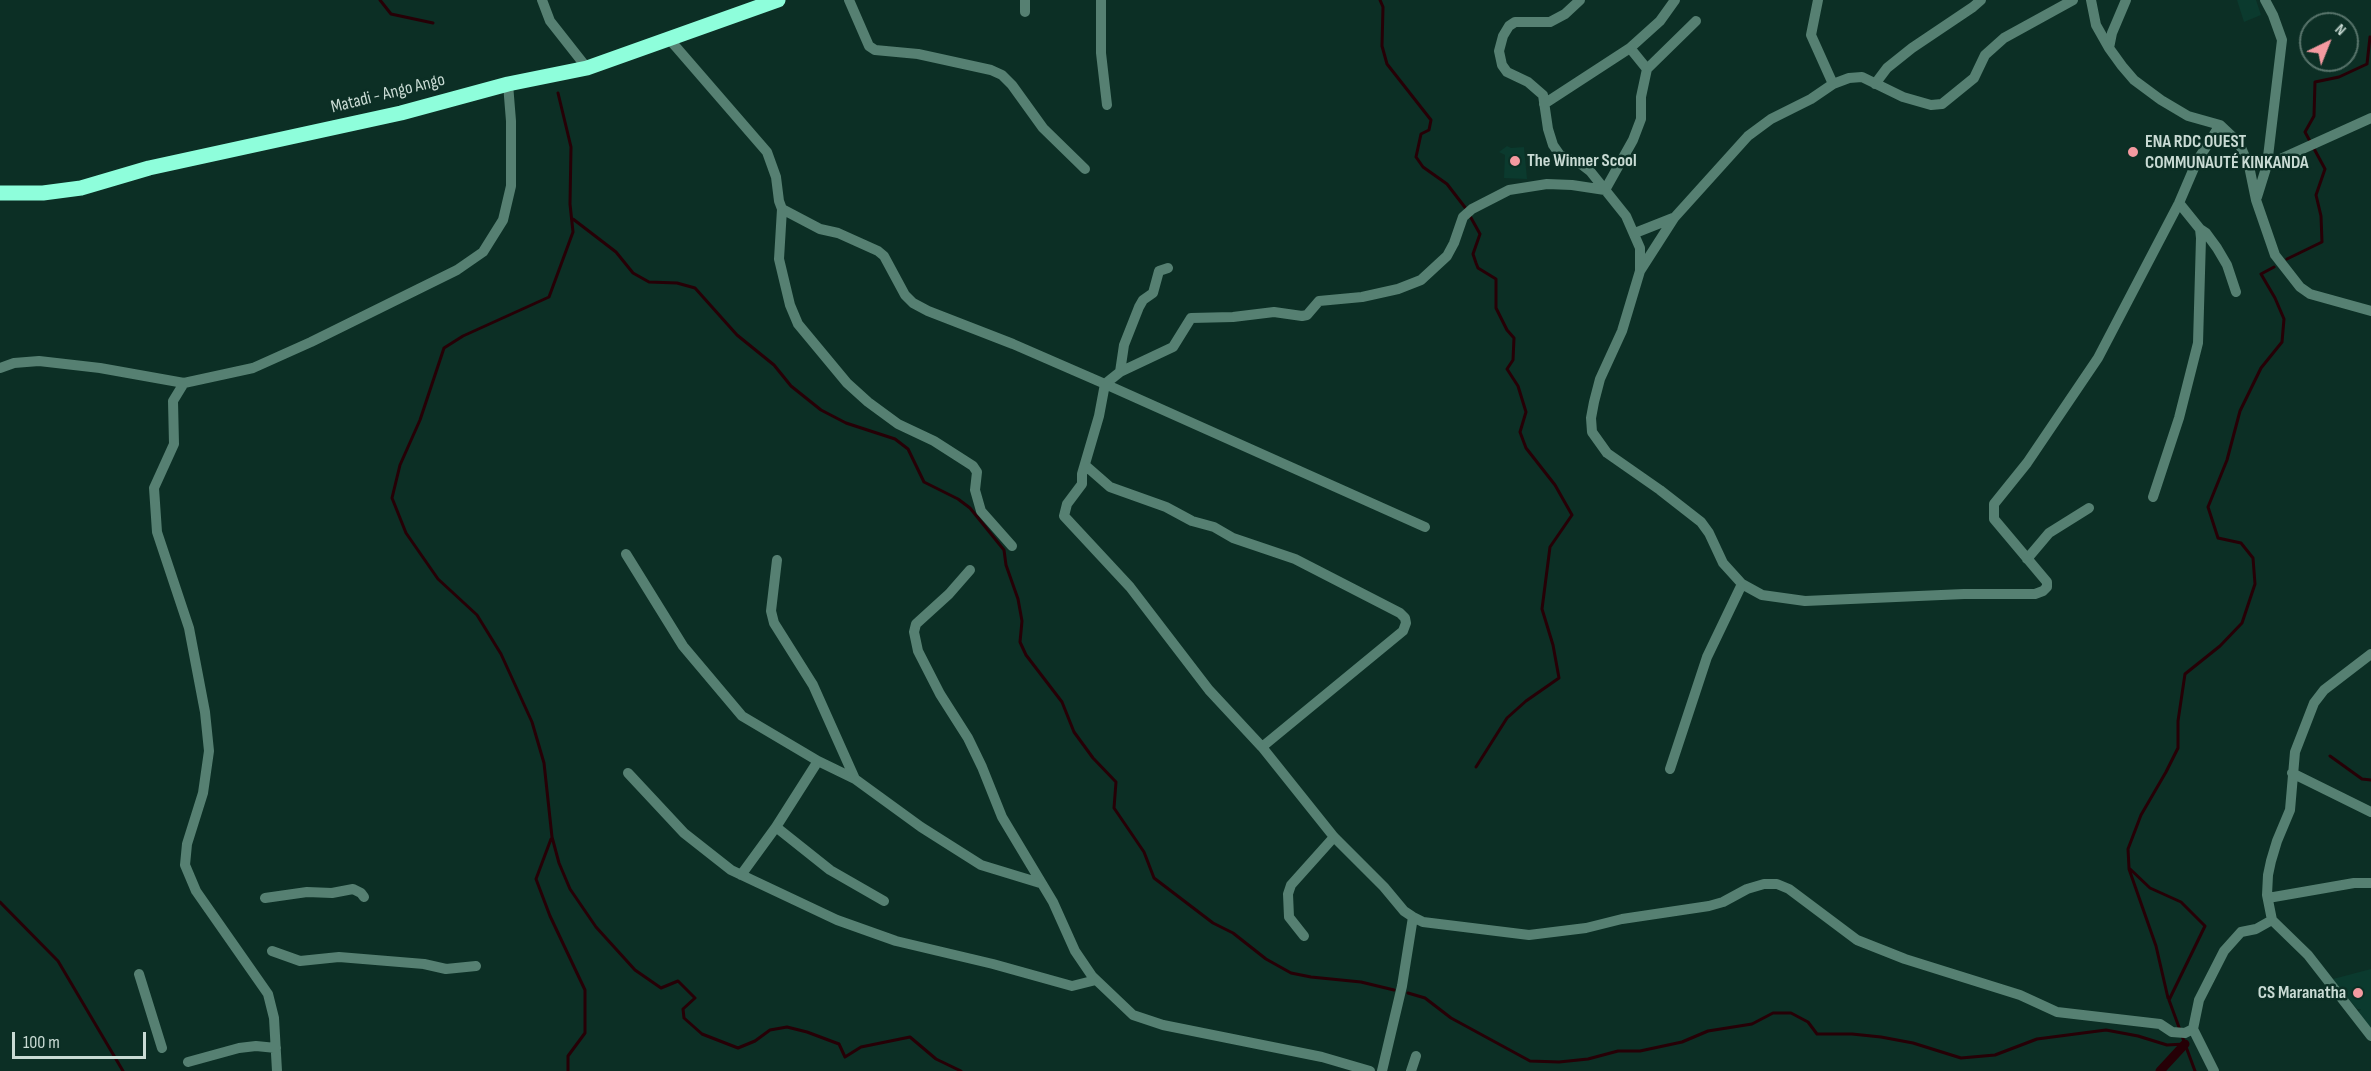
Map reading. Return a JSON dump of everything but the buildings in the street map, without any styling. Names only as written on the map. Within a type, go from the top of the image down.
[{"type":"highway","name":"Matadi - Ango Ango","points":[[0,193],[43,193],[81,188],[149,168],[401,113],[508,84],[587,68],[778,0]]},
{"type":"street","points":[[542,0],[550,21],[587,68]]},
{"type":"street","points":[[849,0],[869,46],[875,50],[918,54],[991,70],[1002,75],[1043,128],[1085,169]]},
{"type":"street","points":[[1025,0],[1025,12]]},
{"type":"street","points":[[1101,0],[1101,53],[1107,105]]},
{"type":"street","points":[[1580,0],[1565,14],[1550,22],[1515,22],[1509,26],[1503,36],[1499,51],[1502,65],[1507,72],[1538,89],[1543,95],[1553,145],[1560,154],[1590,171],[1626,216],[1640,248],[1640,271]]},
{"type":"street","points":[[1544,104],[1630,48],[1660,21],[1675,0]]},
{"type":"street","points":[[1818,0],[1811,35],[1833,84]]},
{"type":"street","points":[[1875,84],[1887,68],[1912,48],[1981,0]]},
{"type":"street","points":[[2073,0],[2004,38],[1985,55],[1974,78],[1942,104],[1931,105],[1903,97],[1862,78],[1849,78],[1833,84],[1811,99],[1771,119],[1748,136],[1674,218],[1640,271],[1622,331],[1600,379],[1591,418],[1592,432],[1607,453],[1701,522],[1709,533],[1723,563],[1742,584],[1762,595],[1805,601],[1964,594],[2035,594],[2043,591],[2047,587],[2047,582],[1994,519],[1994,504],[2027,463],[2098,358],[2179,203],[2198,161],[2220,125]]},
{"type":"street","points":[[2091,0],[2096,25],[2109,48],[2134,80],[2160,100],[2188,116],[2220,125],[2239,143],[2249,166],[2256,200],[2275,255],[2300,287],[2310,294],[2371,310]]},
{"type":"street","points":[[2109,48],[2112,33],[2126,0]]},
{"type":"street","points":[[2256,200],[2267,165],[2282,40],[2265,0]]},
{"type":"street","points":[[1605,190],[1633,140],[1641,119],[1641,97],[1647,69],[1696,21]]},
{"type":"street","points":[[670,40],[767,152],[776,177],[782,209],[779,259],[790,305],[798,324],[847,383],[868,402],[898,424],[934,441],[973,466],[977,472],[975,490],[981,511],[1011,546]]},
{"type":"street","points":[[1630,48],[1647,69]]},
{"type":"street","points":[[0,368],[15,363],[39,361],[100,368],[184,383],[253,368],[457,270],[483,252],[503,220],[511,186],[511,121],[508,84]]},
{"type":"street","points":[[2267,165],[2371,118]]},
{"type":"street","points":[[1605,190],[1547,184],[1509,190],[1472,209],[1463,217],[1447,256],[1421,280],[1398,289],[1362,297],[1319,301],[1307,315],[1302,316],[1274,312],[1191,318],[1170,349],[1120,372],[1105,384],[1086,466],[1082,474],[1082,484],[1064,508],[1064,516],[1130,587],[1209,690],[1262,747],[1334,837],[1384,887],[1404,911],[1423,922],[1529,935],[1586,928],[1622,919],[1709,906],[1723,902],[1747,889],[1764,884],[1777,884],[1789,889],[1857,940],[1905,958],[2020,995],[2057,1012],[2160,1024],[2184,1032],[2214,1071]]},
{"type":"street","points":[[2179,203],[2217,248],[2236,292]]},
{"type":"street","points":[[782,209],[820,229],[838,233],[878,251],[884,256],[905,295],[928,311],[1013,344],[1425,527]]},
{"type":"street","points":[[1635,233],[1674,218]]},
{"type":"street","points":[[2153,497],[2179,418],[2198,343],[2199,229]]},
{"type":"street","points":[[1120,372],[1124,345],[1139,307],[1143,300],[1153,293],[1159,271],[1168,268]]},
{"type":"street","points":[[184,383],[173,400],[174,444],[154,488],[157,532],[189,628],[205,712],[209,751],[203,793],[187,844],[185,865],[196,891],[268,994],[274,1018],[277,1071]]},
{"type":"street","points":[[1086,466],[1110,486],[1166,507],[1192,521],[1214,527],[1233,538],[1295,560],[1400,613],[1405,618],[1403,631],[1262,747]]},
{"type":"street","points":[[2027,559],[2049,533],[2089,508]]},
{"type":"street","points":[[626,554],[684,646],[742,716],[818,761],[855,779],[921,827],[981,866],[1040,883]]},
{"type":"street","points":[[777,560],[771,611],[774,623],[813,685],[855,779]]},
{"type":"street","points":[[970,570],[949,594],[916,624],[914,632],[918,651],[940,694],[968,738],[1002,817],[1053,902],[1075,951],[1096,980],[1133,1015],[1163,1025],[1322,1057],[1370,1071]]},
{"type":"street","points":[[1670,769],[1707,657],[1742,584]]},
{"type":"street","points":[[2371,654],[2324,690],[2314,702],[2295,752],[2290,810],[2277,841],[2268,875],[2268,898],[2272,920],[2308,955],[2371,1036]]},
{"type":"street","points":[[741,875],[776,827],[818,761]]},
{"type":"street","points":[[628,773],[684,833],[731,870],[837,920],[896,941],[1072,986],[1096,980]]},
{"type":"street","points":[[2292,773],[2371,812]]},
{"type":"street","points":[[776,827],[830,870],[884,901]]},
{"type":"street","points":[[1304,936],[1289,917],[1288,894],[1292,885],[1334,837]]},
{"type":"street","points":[[2268,898],[2364,882],[2371,884]]},
{"type":"street","points":[[265,898],[307,892],[332,893],[353,889],[364,897]]},
{"type":"street","points":[[1382,1071],[1402,986],[1413,917]]},
{"type":"street","points":[[2184,1032],[2224,951],[2241,932],[2256,929],[2272,920]]},
{"type":"street","points":[[272,951],[300,961],[339,957],[424,964],[446,969],[476,966]]},
{"type":"street","points":[[139,974],[162,1048]]},
{"type":"street","points":[[188,1062],[239,1048],[256,1046],[276,1048]]},
{"type":"street","points":[[1411,1071],[1416,1056]]},
{"type":"shaded area","points":[[2237,0],[2256,0],[2261,15],[2244,22]]},
{"type":"shaded area","name":"The Winner Scool","points":[[1507,146],[1524,147],[1527,179],[1504,178],[1505,155],[1499,152]]},
{"type":"shaded area","name":"CS Maranatha","points":[[2371,969],[2371,1036],[2355,1016],[2361,1009],[2357,1009],[2333,979]]},
{"type":"waterway","points":[[380,0],[391,14],[433,23]]},
{"type":"waterway","points":[[1380,0],[1383,7],[1382,46],[1387,64],[1431,120],[1429,130],[1421,134],[1416,157],[1423,167],[1447,184],[1467,210]]},
{"type":"waterway","points":[[2287,259],[2322,242],[2321,216],[2316,195],[2325,169],[2305,132],[2314,116],[2315,82],[2339,77],[2367,64],[2370,37]]},
{"type":"waterway","points":[[558,93],[571,147],[570,204],[573,232],[549,297],[463,336],[444,348],[420,420],[400,465],[392,498],[406,533],[438,579],[477,615],[501,654],[532,722],[544,763],[552,837],[559,863],[570,889],[596,927],[635,970],[661,988],[678,981],[695,998],[683,1009],[684,1018],[702,1034],[738,1048],[755,1041],[770,1030],[787,1027],[839,1044],[845,1057],[861,1047],[910,1037],[936,1059],[961,1071]]},
{"type":"waterway","points":[[1470,216],[1480,234],[1473,254],[1476,263],[1478,268],[1496,279],[1496,308],[1507,330],[1514,338],[1513,360],[1507,369],[1518,386],[1526,412],[1520,432],[1526,448],[1555,485],[1572,515],[1550,547],[1542,609],[1553,645],[1559,678],[1526,701],[1507,718],[1476,767]]},
{"type":"waterway","points":[[573,219],[616,252],[633,273],[649,282],[677,283],[695,288],[737,335],[774,365],[791,386],[821,410],[846,423],[895,439],[908,449],[924,482],[958,499],[970,508],[1004,550],[1006,565],[1018,599],[1022,621],[1020,642],[1026,655],[1062,702],[1074,732],[1093,758],[1116,782],[1114,808],[1144,852],[1154,878],[1213,923],[1233,933],[1266,959],[1291,973],[1361,982],[1394,990]]},
{"type":"waterway","points":[[2180,1030],[2169,1000],[2205,926],[2181,902],[2150,888],[2129,868],[2128,849],[2141,815],[2178,748],[2178,721],[2185,674],[2220,646],[2242,623],[2255,584],[2253,558],[2241,543],[2218,538],[2208,507],[2227,460],[2240,411],[2261,368],[2282,342],[2284,319],[2261,274],[2274,267]]},
{"type":"waterway","points":[[2330,756],[2362,779],[2371,780]]},
{"type":"waterway","points":[[551,839],[536,879],[550,916],[585,990],[585,1033],[568,1056],[568,1071]]},
{"type":"waterway","points":[[2129,869],[2156,946],[2168,998]]},
{"type":"waterway","points":[[0,902],[58,961],[123,1071]]},
{"type":"waterway","points":[[1408,993],[1425,998],[1451,1018],[1530,1061],[1559,1062],[1588,1059],[1618,1051],[1640,1051],[1682,1042],[1708,1031],[1752,1024],[1773,1013],[1791,1013],[1808,1022],[1817,1034],[1881,1037],[1913,1043],[1961,1058],[1995,1055],[2037,1039],[2106,1030],[2138,1036],[2167,1045],[2185,1044]]},
{"type":"waterway","points":[[2182,1036],[2195,1071]]},
{"type":"waterway","points":[[2160,1071],[2185,1044]]},
{"type":"place","name":"ENA RDC OUEST COMMUNAUTÉ KINKANDA","points":[[2133,152]]},
{"type":"place","name":"The Winner Scool","points":[[1515,161]]},
{"type":"place","name":"CS Maranatha","points":[[2358,993]]}]
